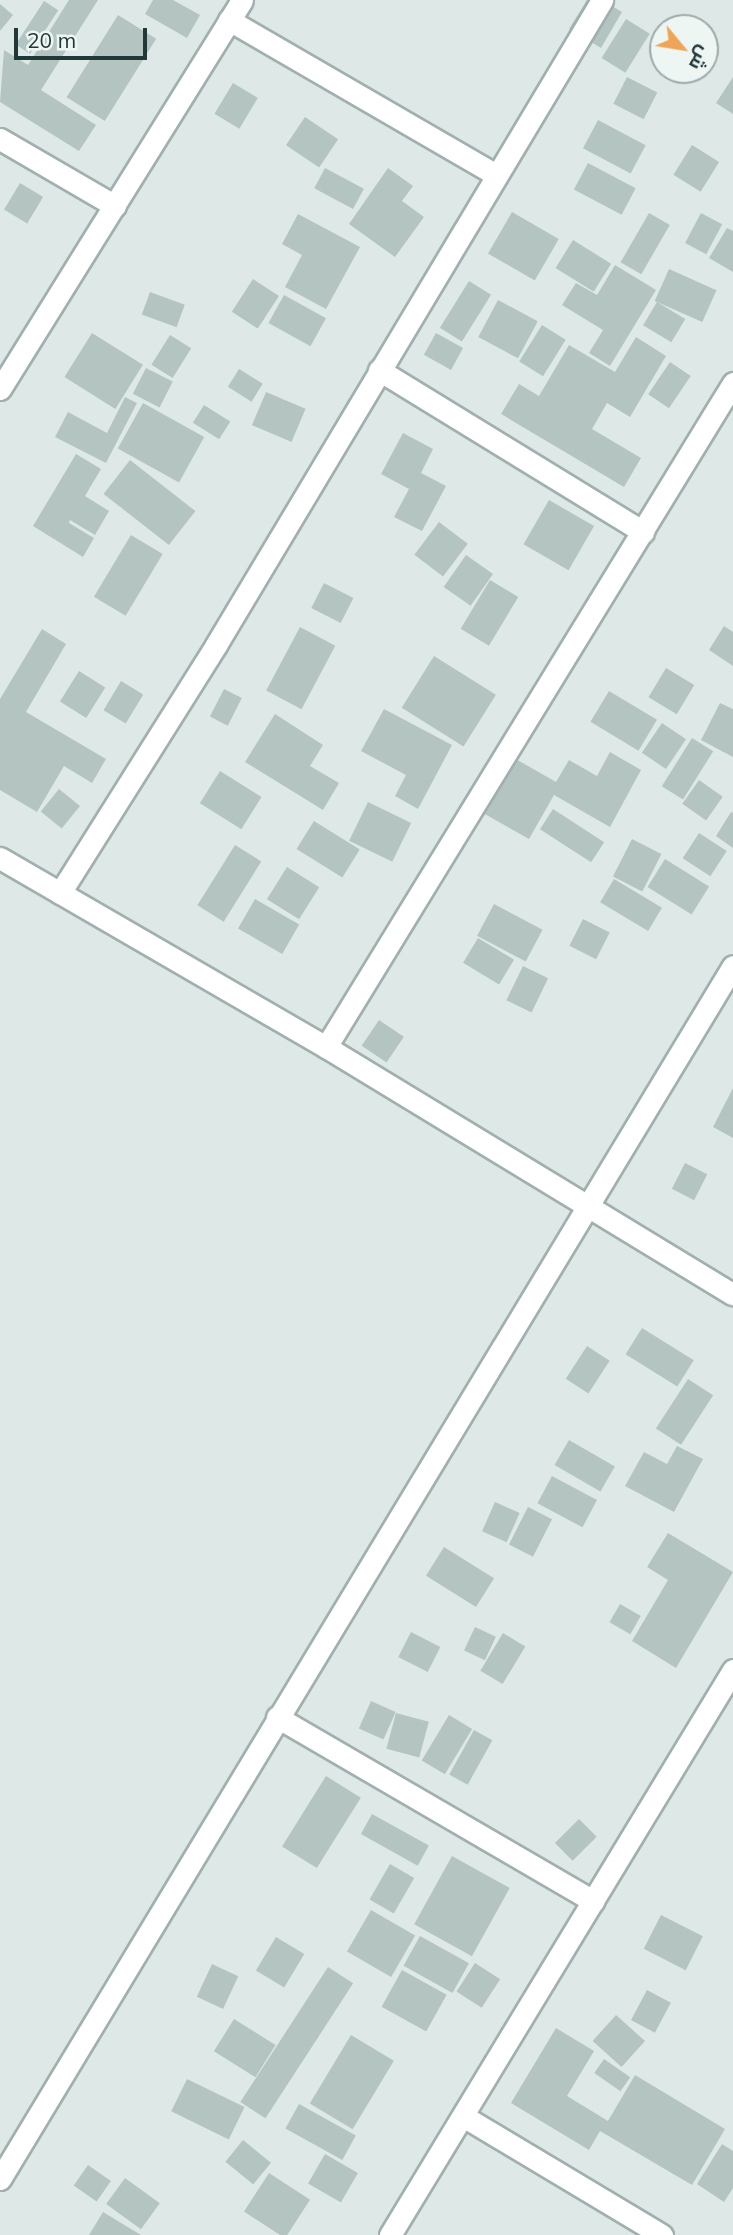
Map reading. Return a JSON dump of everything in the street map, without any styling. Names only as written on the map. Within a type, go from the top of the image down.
[{"type":"street","points":[[0,389],[242,0]]},
{"type":"street","points":[[60,893],[216,645],[601,0]]},
{"type":"street","points":[[229,20],[495,174]]},
{"type":"street","points":[[0,139],[115,206]]},
{"type":"street","points":[[379,370],[643,532]]},
{"type":"street","points":[[326,1047],[733,383]]},
{"type":"street","points":[[0,858],[326,1047],[733,1294]]},
{"type":"street","points":[[0,2179],[733,965]]},
{"type":"street","points":[[390,2235],[733,1670]]},
{"type":"street","points":[[277,1717],[593,1901]]},
{"type":"street","points":[[463,2116],[662,2235]]},
{"type":"building","points":[[69,0],[98,0],[41,90],[96,125],[79,151],[0,102],[4,50],[28,65]]},
{"type":"building","points":[[153,0],[173,0],[200,15],[187,38],[145,14]]},
{"type":"building","points":[[587,0],[602,0],[622,12],[601,48],[569,29]]},
{"type":"building","points":[[44,1],[58,10],[30,54],[16,45]]},
{"type":"building","points":[[0,4],[13,15],[0,31]]},
{"type":"building","points":[[118,15],[156,39],[105,121],[67,97]]},
{"type":"building","points":[[626,19],[649,35],[625,73],[602,58]]},
{"type":"building","points":[[627,77],[657,92],[644,119],[613,104]]},
{"type":"building","points":[[733,77],[733,114],[716,103]]},
{"type":"building","points":[[233,83],[258,98],[239,129],[214,114]]},
{"type":"building","points":[[305,117],[338,139],[319,168],[286,145]]},
{"type":"building","points":[[598,120],[646,145],[631,174],[583,148]]},
{"type":"building","points":[[692,145],[719,162],[701,192],[673,175]]},
{"type":"building","points":[[588,163],[636,188],[622,215],[574,189]]},
{"type":"building","points":[[325,168],[364,189],[353,209],[314,188]]},
{"type":"building","points":[[388,168],[413,186],[402,201],[424,217],[395,257],[349,224]]},
{"type":"building","points":[[20,183],[43,197],[27,223],[4,210]]},
{"type":"building","points":[[512,212],[559,239],[535,281],[488,254]]},
{"type":"building","points":[[649,213],[670,225],[641,274],[620,262]]},
{"type":"building","points":[[701,213],[722,224],[706,254],[685,243]]},
{"type":"building","points":[[298,214],[360,247],[326,309],[285,287],[302,255],[282,244]]},
{"type":"building","points":[[727,228],[733,231],[733,272],[709,258]]},
{"type":"building","points":[[573,240],[611,264],[594,292],[556,268]]},
{"type":"building","points":[[615,265],[656,290],[610,366],[589,353],[603,330],[562,305],[576,283],[597,295]]},
{"type":"building","points":[[669,269],[717,290],[702,322],[655,301]]},
{"type":"building","points":[[253,279],[279,296],[258,329],[232,312]]},
{"type":"building","points":[[469,281],[491,295],[462,341],[440,328]]},
{"type":"building","points":[[150,292],[185,305],[177,327],[142,315]]},
{"type":"building","points":[[284,295],[326,318],[310,346],[268,323]]},
{"type":"building","points":[[498,300],[538,321],[518,358],[478,337]]},
{"type":"building","points":[[657,302],[685,319],[671,342],[643,325]]},
{"type":"building","points":[[542,325],[566,340],[543,376],[519,361]]},
{"type":"building","points":[[92,333],[143,365],[115,409],[64,377]]},
{"type":"building","points":[[436,333],[463,348],[451,370],[424,355]]},
{"type":"building","points":[[170,335],[191,348],[173,378],[151,365]]},
{"type":"building","points":[[636,337],[666,356],[630,417],[607,403],[592,429],[641,458],[624,487],[501,414],[519,384],[539,396],[569,345],[615,372]]},
{"type":"building","points":[[670,362],[691,376],[669,408],[648,394]]},
{"type":"building","points":[[146,368],[173,382],[160,407],[133,394]]},
{"type":"building","points":[[239,369],[263,384],[252,402],[228,387]]},
{"type":"building","points":[[266,392],[306,409],[292,442],[252,425]]},
{"type":"building","points":[[125,397],[137,403],[106,463],[55,437],[68,412],[107,433]]},
{"type":"building","points":[[143,403],[204,437],[179,482],[118,448]]},
{"type":"building","points":[[204,405],[230,421],[219,439],[193,423]]},
{"type":"building","points":[[403,433],[433,449],[421,473],[446,486],[422,531],[394,517],[409,489],[381,474]]},
{"type":"building","points":[[76,454],[101,469],[85,496],[109,511],[95,535],[70,520],[69,523],[94,538],[83,557],[33,526]]},
{"type":"building","points":[[130,460],[195,511],[169,545],[104,494]]},
{"type":"building","points":[[549,500],[594,526],[569,570],[524,544]]},
{"type":"building","points":[[439,522],[468,544],[443,576],[414,555]]},
{"type":"building","points":[[131,535],[163,554],[126,616],[94,597]]},
{"type":"building","points":[[466,555],[493,574],[471,606],[444,587]]},
{"type":"building","points":[[490,580],[518,597],[489,646],[461,629]]},
{"type":"building","points":[[324,583],[353,598],[341,623],[311,608]]},
{"type":"building","points":[[724,626],[733,632],[733,666],[709,650]]},
{"type":"building","points":[[300,627],[335,646],[302,709],[266,691]]},
{"type":"building","points":[[42,629],[66,644],[26,712],[106,759],[92,783],[64,766],[37,812],[0,790],[0,699]]},
{"type":"building","points":[[434,656],[496,695],[464,746],[402,708]]},
{"type":"building","points":[[666,668],[694,685],[677,714],[648,697]]},
{"type":"building","points":[[79,671],[105,687],[86,718],[60,702]]},
{"type":"building","points":[[121,681],[143,694],[126,724],[103,710]]},
{"type":"building","points":[[224,689],[242,698],[228,726],[210,717]]},
{"type":"building","points":[[609,691],[657,720],[638,751],[590,722]]},
{"type":"building","points":[[720,703],[733,709],[733,757],[701,740]]},
{"type":"building","points":[[384,709],[452,745],[418,809],[395,796],[406,775],[361,751]]},
{"type":"building","points":[[275,714],[323,745],[310,766],[339,783],[323,810],[245,762]]},
{"type":"building","points":[[662,723],[686,739],[666,769],[642,753]]},
{"type":"building","points":[[692,738],[713,751],[683,800],[662,786]]},
{"type":"building","points":[[610,752],[641,770],[610,827],[554,795],[529,839],[483,813],[514,758],[556,782],[569,760],[597,776]]},
{"type":"building","points":[[220,771],[262,797],[241,829],[200,803]]},
{"type":"building","points":[[699,780],[723,797],[706,820],[682,804]]},
{"type":"building","points":[[59,789],[80,806],[62,829],[41,812]]},
{"type":"building","points":[[368,802],[411,823],[392,862],[349,841]]},
{"type":"building","points":[[553,809],[604,842],[591,862],[540,829]]},
{"type":"building","points":[[731,812],[733,813],[733,848],[716,836]]},
{"type":"building","points":[[314,821],[360,850],[342,878],[297,849]]},
{"type":"building","points":[[699,833],[727,851],[710,876],[683,858]]},
{"type":"building","points":[[632,839],[661,854],[642,891],[613,876]]},
{"type":"building","points":[[235,845],[261,861],[224,922],[197,905]]},
{"type":"building","points":[[665,859],[709,887],[692,915],[648,887]]},
{"type":"building","points":[[287,867],[319,887],[299,919],[267,899]]},
{"type":"building","points":[[614,879],[662,908],[648,931],[600,902]]},
{"type":"building","points":[[255,899],[299,924],[282,954],[238,928]]},
{"type":"building","points":[[494,904],[543,930],[526,962],[477,936]]},
{"type":"building","points":[[583,919],[610,933],[596,959],[569,946]]},
{"type":"building","points":[[478,938],[514,960],[499,984],[463,963]]},
{"type":"building","points":[[523,966],[548,978],[532,1012],[506,1000]]},
{"type":"building","points":[[379,1020],[404,1037],[387,1062],[362,1046]]},
{"type":"building","points":[[733,1088],[733,1138],[713,1127]]},
{"type":"building","points":[[685,1163],[707,1174],[694,1200],[672,1189]]},
{"type":"building","points":[[642,1328],[694,1360],[677,1387],[626,1354]]},
{"type":"building","points":[[587,1346],[610,1361],[588,1393],[566,1379]]},
{"type":"building","points":[[688,1379],[713,1395],[681,1445],[656,1428]]},
{"type":"building","points":[[569,1440],[615,1466],[600,1492],[554,1465]]},
{"type":"building","points":[[677,1446],[703,1459],[674,1512],[625,1486],[644,1452],[667,1464]]},
{"type":"building","points":[[552,1476],[597,1500],[582,1527],[537,1503]]},
{"type":"building","points":[[495,1502],[520,1513],[507,1542],[482,1531]]},
{"type":"building","points":[[528,1507],[552,1519],[533,1557],[509,1544]]},
{"type":"building","points":[[668,1533],[733,1572],[676,1668],[632,1641],[668,1580],[647,1567]]},
{"type":"building","points":[[444,1547],[494,1578],[476,1607],[426,1576]]},
{"type":"building","points":[[620,1604],[641,1616],[630,1634],[610,1622]]},
{"type":"building","points":[[475,1627],[496,1637],[485,1660],[464,1651]]},
{"type":"building","points":[[411,1632],[440,1647],[428,1672],[398,1657]]},
{"type":"building","points":[[503,1633],[525,1646],[503,1684],[480,1671]]},
{"type":"building","points":[[371,1701],[396,1712],[383,1739],[359,1728]]},
{"type":"building","points":[[396,1713],[429,1722],[419,1758],[386,1749]]},
{"type":"building","points":[[449,1715],[472,1729],[445,1774],[422,1760]]},
{"type":"building","points":[[474,1730],[492,1740],[468,1785],[449,1775]]},
{"type":"building","points":[[326,1776],[361,1798],[317,1868],[282,1846]]},
{"type":"building","points":[[372,1814],[429,1846],[418,1866],[361,1834]]},
{"type":"building","points":[[579,1819],[597,1837],[573,1861],[555,1843]]},
{"type":"building","points":[[452,1856],[510,1888],[472,1956],[414,1924]]},
{"type":"building","points":[[390,1864],[414,1878],[394,1914],[370,1900]]},
{"type":"building","points":[[371,1910],[415,1936],[391,1977],[347,1952]]},
{"type":"building","points":[[661,1915],[703,1936],[686,1970],[644,1949]]},
{"type":"building","points":[[420,1936],[469,1963],[452,1993],[404,1966]]},
{"type":"building","points":[[276,1937],[304,1954],[284,1987],[256,1970]]},
{"type":"building","points":[[475,1963],[500,1979],[482,2008],[456,1992]]},
{"type":"building","points":[[212,1964],[238,1976],[223,2009],[197,1997]]},
{"type":"building","points":[[328,1967],[353,1983],[265,2118],[240,2102]]},
{"type":"building","points":[[402,1970],[447,1995],[426,2031],[382,2007]]},
{"type":"building","points":[[647,1990],[671,2003],[655,2033],[631,2020]]},
{"type":"building","points":[[616,2015],[645,2041],[622,2067],[593,2041]]},
{"type":"building","points":[[234,2019],[276,2045],[255,2077],[214,2051]]},
{"type":"building","points":[[556,2028],[594,2051],[567,2096],[608,2121],[635,2075],[725,2129],[692,2185],[600,2131],[589,2150],[511,2103]]},
{"type":"building","points":[[351,2035],[394,2061],[353,2129],[310,2104]]},
{"type":"building","points":[[604,2059],[630,2077],[620,2091],[594,2073]]},
{"type":"building","points":[[187,2079],[245,2107],[229,2139],[171,2111]]},
{"type":"building","points":[[299,2104],[356,2136],[342,2160],[285,2128]]},
{"type":"building","points":[[243,2140],[271,2163],[253,2184],[225,2162]]},
{"type":"building","points":[[722,2144],[733,2151],[733,2188],[724,2202],[697,2184]]},
{"type":"building","points":[[325,2154],[358,2173],[341,2202],[308,2183]]},
{"type":"building","points":[[88,2165],[111,2181],[97,2202],[74,2185]]},
{"type":"building","points":[[269,2173],[310,2200],[287,2235],[280,2235],[244,2212]]},
{"type":"building","points":[[125,2178],[160,2203],[141,2229],[106,2204]]},
{"type":"building","points":[[103,2212],[141,2235],[89,2235]]}]
